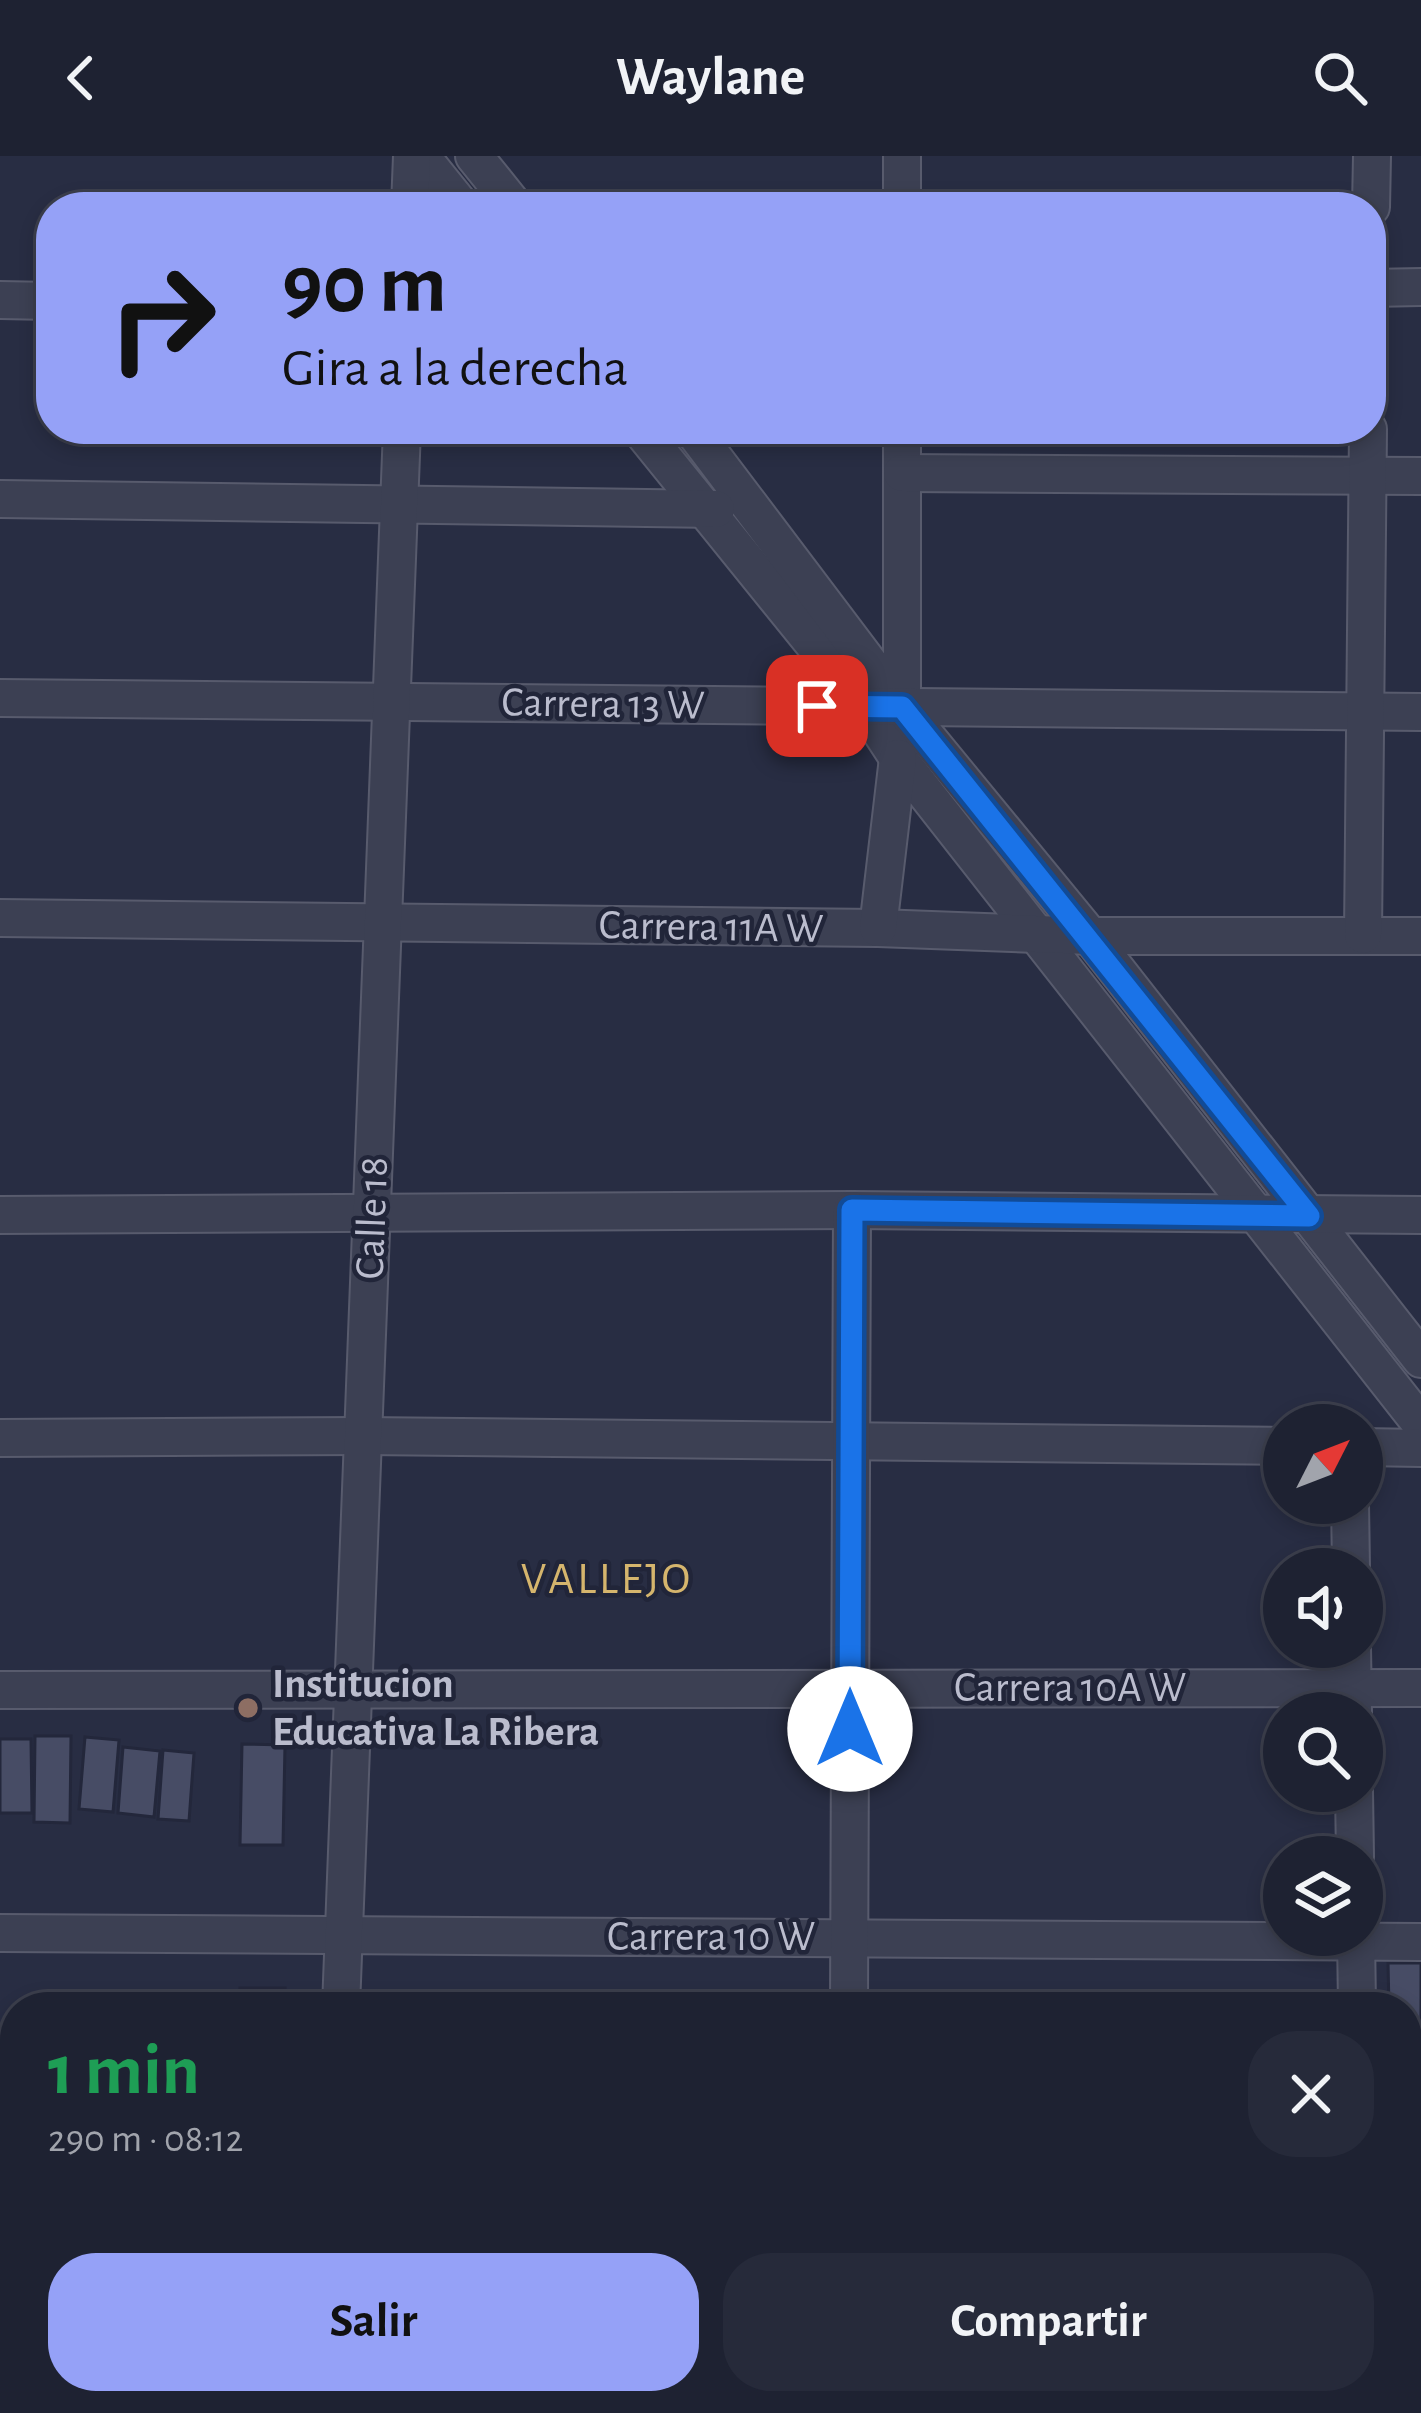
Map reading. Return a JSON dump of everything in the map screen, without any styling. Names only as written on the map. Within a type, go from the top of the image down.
[{"type":"street","points":[[412,192],[417,156]]},
{"type":"street","points":[[417,156],[449,192]]},
{"type":"street","points":[[474,156],[503,192]]},
{"type":"street","points":[[902,156],[902,192]]},
{"type":"street","points":[[1371,192],[1372,156]]},
{"type":"street","points":[[1386,288],[1421,287]]},
{"type":"street","points":[[0,300],[36,301]]},
{"type":"street","name":"Calle 18","points":[[342,1992],[401,444]]},
{"type":"street","points":[[652,444],[864,706],[898,758],[1421,1424]]},
{"type":"street","points":[[704,444],[902,707],[1090,936],[1421,1359]]},
{"type":"street","points":[[902,444],[902,707]]},
{"type":"street","points":[[1363,935],[1368,444]]},
{"type":"street","points":[[902,473],[1421,476]]},
{"type":"street","points":[[0,499],[757,512]]},
{"type":"street","name":"Carrera 13 W","points":[[0,698],[1421,712]]},
{"type":"street","points":[[878,928],[898,758]]},
{"type":"street","name":"Carrera 11A W","points":[[0,918],[878,928],[1090,936],[1421,936]]},
{"type":"street","points":[[849,1992],[852,1210]]},
{"type":"street","points":[[0,1214],[852,1210],[1421,1215]]},
{"type":"street","points":[[0,1438],[364,1436],[1263,1446]]},
{"type":"street","points":[[1383,1447],[1421,1448]]},
{"type":"street","name":"Carrera 10A W","points":[[0,1690],[850,1688],[1263,1698]]},
{"type":"street","name":"Carrera 10A W","points":[[1383,1695],[1421,1688]]},
{"type":"street","name":"Carrera 10 W","points":[[0,1933],[1263,1937]]},
{"type":"street","name":"Carrera 10 W","points":[[1383,1939],[1421,1942]]},
{"type":"street","points":[[1356,1956],[1357,1992]]},
{"type":"building","points":[[35,1736],[71,1736],[70,1823],[34,1822]]},
{"type":"building","points":[[85,1737],[119,1740],[113,1812],[79,1809]]},
{"type":"building","points":[[0,1739],[31,1739],[32,1813],[0,1813]]},
{"type":"building","points":[[242,1744],[285,1745],[283,1845],[240,1845]]},
{"type":"building","points":[[123,1747],[160,1751],[154,1817],[118,1813]]},
{"type":"building","points":[[163,1750],[194,1753],[189,1821],[158,1819]]},
{"type":"building","points":[[1388,1963],[1421,1963],[1421,1992],[1389,1992]]},
{"type":"building","points":[[240,1988],[285,1988],[285,1992],[240,1992]]},
{"type":"place","name":"Institucion Educativa La Ribera","points":[[248,1708]]},
{"type":"district","name":"VALLEJO","points":[[607,1579]]},
{"type":"route","points":[[817,706],[902,707],[1090,936],[1309,1216],[852,1210],[850,1729]]}]
